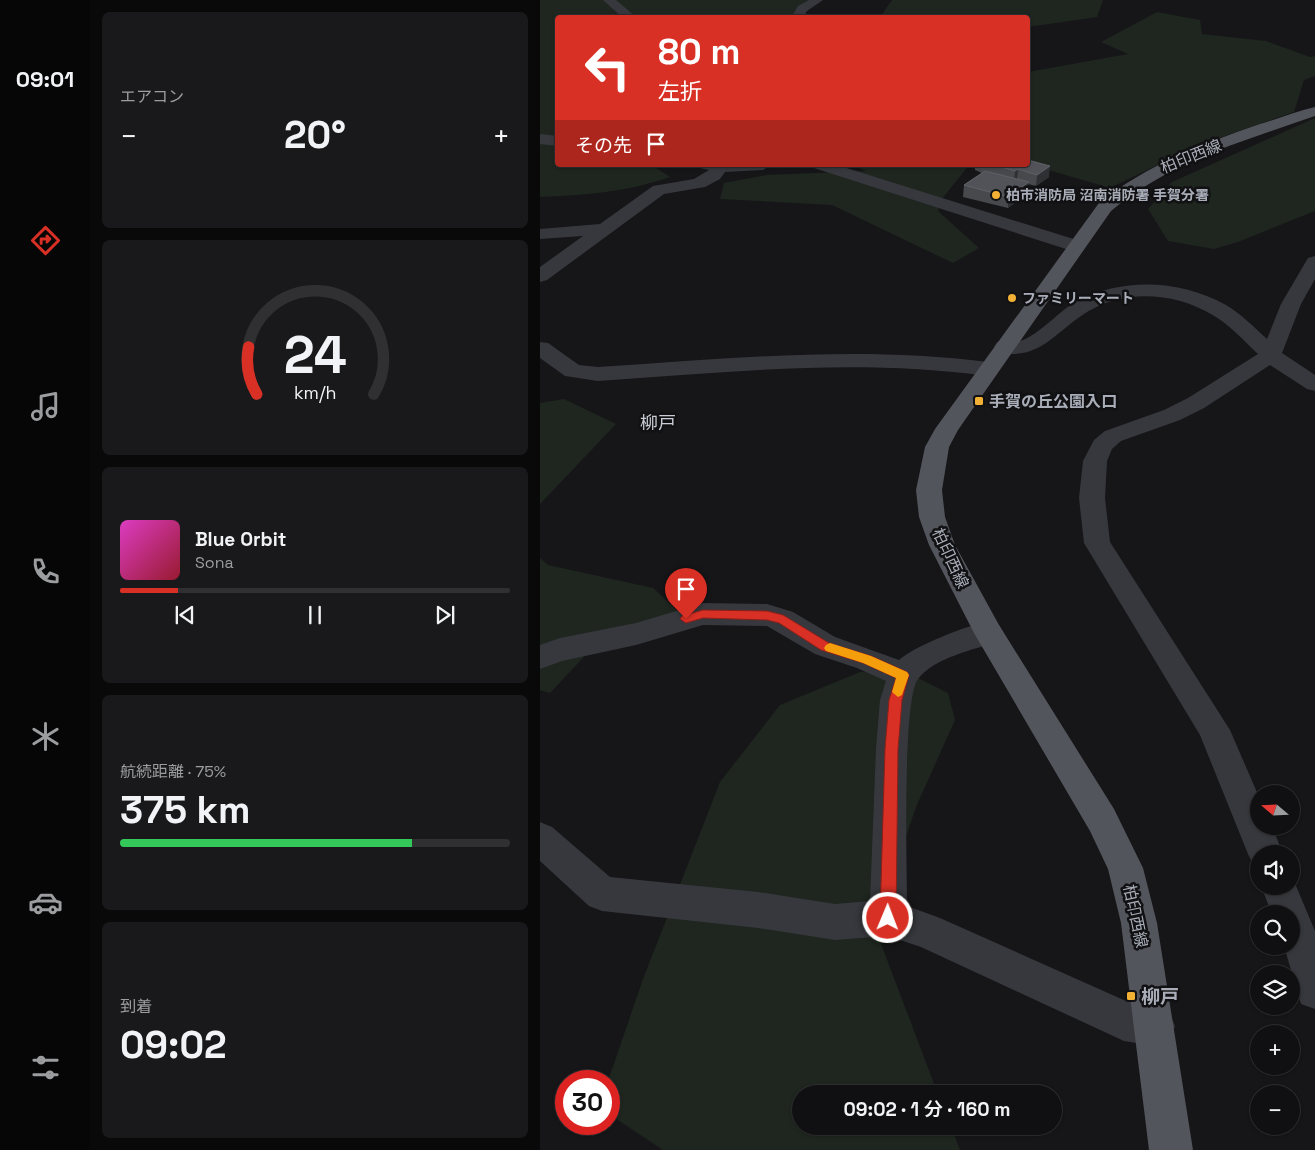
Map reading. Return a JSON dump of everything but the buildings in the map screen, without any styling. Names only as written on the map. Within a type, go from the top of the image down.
[{"type":"main road","name":"柏印西線","points":[[1170,1150],[1140,923],[1126,868],[1102,820],[989,633],[942,544],[932,517],[929,490],[937,447],[946,429],[1105,208],[1133,184],[1174,161],[1315,112]]},
{"type":"street","points":[[609,0],[627,15]]},
{"type":"street","points":[[799,15],[802,9],[817,0]]},
{"type":"street","points":[[540,139],[555,141]]},
{"type":"street","points":[[540,276],[659,190],[700,183],[714,175],[713,167]]},
{"type":"street","points":[[826,167],[1076,246]]},
{"type":"street","points":[[540,234],[604,229]]},
{"type":"street","points":[[1262,845],[1214,730],[1096,543],[1092,498],[1095,461],[1102,445],[1113,436],[1172,415],[1196,403],[1271,355],[1291,304],[1315,262]]},
{"type":"street","points":[[540,348],[573,371],[598,374],[854,358],[936,361],[996,358],[1029,345],[1085,304],[1105,295],[1144,290],[1179,294],[1201,301],[1220,311],[1271,355],[1315,384]]},
{"type":"street","points":[[540,657],[560,650],[636,634],[703,614],[767,616],[783,620],[825,646],[867,660],[903,675]]},
{"type":"street","points":[[888,918],[892,749],[896,700],[903,675],[909,667],[928,656],[989,633]]},
{"type":"street","points":[[540,838],[602,894],[758,910],[835,922],[888,918],[927,931],[1124,1021],[1155,1026]]},
{"type":"street","points":[[1300,939],[1315,990]]},
{"type":"shaded area","points":[[540,0],[817,0],[799,15],[555,15],[555,167],[655,167],[670,177],[606,192],[540,197]]},
{"type":"shaded area","points":[[892,0],[1103,0],[1097,17],[1030,27],[1030,15],[881,15]]},
{"type":"shaded area","points":[[1157,12],[1200,20],[1202,34],[1266,41],[1310,57],[1315,56],[1315,76],[1304,80],[1294,112],[1199,145],[1110,188],[1030,165],[1030,72],[1128,54],[1101,42]]},
{"type":"shaded area","points":[[1315,118],[1315,211],[1238,242],[1214,249],[1168,241],[1148,209],[1172,182]]},
{"type":"shaded area","points":[[857,167],[967,167],[942,199],[938,211],[979,248],[953,263],[832,205],[720,199],[724,183],[767,175],[866,171]]},
{"type":"shaded area","points":[[564,399],[616,424],[540,504],[540,403]]},
{"type":"shaded area","points":[[540,558],[548,565],[653,588],[681,614],[595,645],[550,693],[540,690]]},
{"type":"shaded area","points":[[902,670],[948,693],[955,720],[916,807],[875,928],[935,1085],[792,1085],[792,1135],[954,1135],[960,1150],[663,1150],[620,1121],[620,1070],[612,1070],[643,979],[720,782],[780,705],[860,672]]},
{"type":"slow traffic","points":[[830,648],[867,660],[903,675],[898,692]]},
{"type":"place","name":"柏市消防局 沼南消防署 手賀分署","points":[[996,195]]},
{"type":"place","name":"ファミリーマート","points":[[1012,298]]},
{"type":"place","name":"手賀の丘公園入口","points":[[979,401]]},
{"type":"place","name":"柳戸","points":[[1131,996]]},
{"type":"district","name":"柳戸","points":[[658,423]]},
{"type":"route","points":[[686,619],[703,614],[767,616],[783,620],[825,646],[867,660],[903,675],[896,700],[892,749],[888,918]]}]
